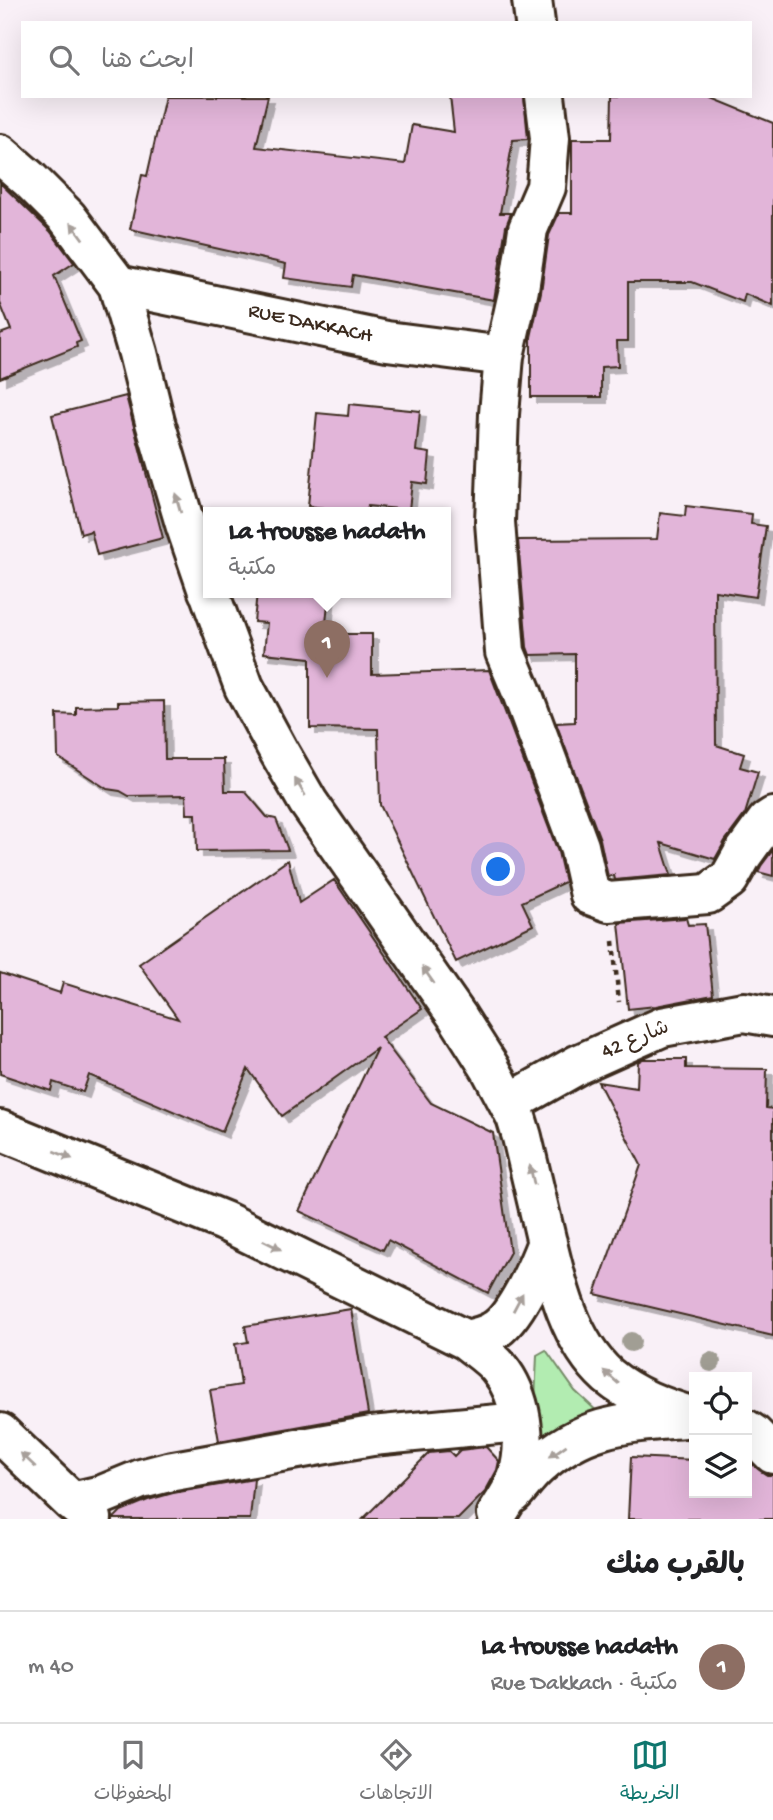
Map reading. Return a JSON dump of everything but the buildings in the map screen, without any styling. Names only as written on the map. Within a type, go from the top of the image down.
[{"type":"street","points":[[532,0],[536,21]]},
{"type":"street","points":[[545,98],[550,138],[545,187],[527,229],[519,289],[504,356],[499,414],[495,522],[505,652],[579,846],[590,895],[609,902],[708,894],[729,879],[743,854],[767,821],[773,817]]},
{"type":"street","points":[[0,154],[67,217],[118,285],[155,422],[203,577]]},
{"type":"street","name":"RUE DAKKACH","points":[[118,285],[387,341],[504,356]]},
{"type":"street","points":[[210,598],[244,687],[278,750],[309,802],[457,1016],[509,1103],[523,1137],[556,1278],[571,1321],[595,1362],[625,1389],[646,1400],[689,1415]]},
{"type":"street","name":"شارع 42","points":[[509,1103],[579,1063],[662,1027],[744,1012],[773,1017]]},
{"type":"street","points":[[0,1130],[224,1221],[466,1340],[498,1367],[517,1403],[523,1443],[521,1462],[512,1488],[494,1516]]},
{"type":"street","points":[[466,1340],[493,1331],[511,1316],[547,1242]]},
{"type":"street","points":[[494,1516],[537,1467],[555,1452],[587,1433],[605,1427],[689,1417]]},
{"type":"street","points":[[0,1433],[83,1510],[102,1495],[141,1479],[168,1472],[372,1436],[520,1422]]},
{"type":"street","points":[[752,1428],[773,1430]]},
{"type":"street","points":[[752,1433],[773,1454]]},
{"type":"path","points":[[609,902],[623,1045]]},
{"type":"green space","points":[[546,1350],[575,1391],[600,1414],[533,1447],[537,1355]]},
{"type":"place","name":"La trousse hadath","points":[[327,678]]}]
